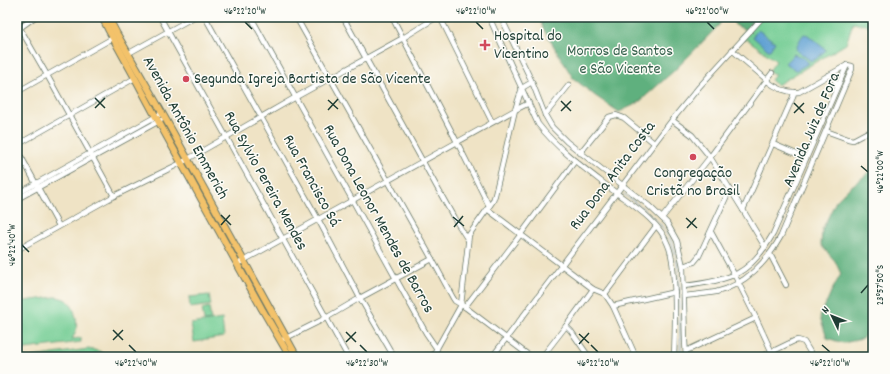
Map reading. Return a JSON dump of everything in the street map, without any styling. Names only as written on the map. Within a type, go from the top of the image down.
[{"type":"main road","name":"Avenida Antônio Emmerich","points":[[102,17],[181,163],[290,357]]},
{"type":"main road","name":"Avenida Antônio Emmerich","points":[[108,17],[188,158],[297,357]]},
{"type":"main road","points":[[262,308],[268,305]]},
{"type":"street","points":[[18,26],[24,17]]},
{"type":"street","points":[[18,26],[35,17]]},
{"type":"street","name":"Rua Sylvio Pereira Mendes","points":[[160,17],[348,357]]},
{"type":"street","points":[[129,54],[194,17]]},
{"type":"street","name":"Rua Francisco Sá","points":[[205,17],[394,357]]},
{"type":"street","name":"Rua Dona Leonor Mendes de Barros","points":[[251,17],[426,333],[437,349]]},
{"type":"street","points":[[296,17],[455,302],[463,306],[506,337],[531,357]]},
{"type":"street","points":[[343,17],[454,218],[468,240]]},
{"type":"street","points":[[392,17],[457,142],[488,208],[593,288],[605,294],[613,306],[636,357]]},
{"type":"street","points":[[17,250],[114,196],[181,163],[437,17]]},
{"type":"street","points":[[440,17],[492,122]]},
{"type":"street","points":[[489,17],[538,124],[545,133],[575,161],[637,208],[656,226],[668,244],[673,266],[675,292],[674,357]]},
{"type":"street","points":[[501,17],[545,115],[552,127],[580,153],[648,205],[667,223],[677,241],[684,266],[686,354],[756,318]]},
{"type":"street","name":"Rua Dona Anita Costa","points":[[492,357],[672,120],[732,50],[763,17]]},
{"type":"street","points":[[18,26],[48,74],[114,196]]},
{"type":"street","points":[[17,92],[113,38]]},
{"type":"street","points":[[732,50],[778,88],[794,92],[798,92],[847,65]]},
{"type":"street","name":"Avenida Juiz de Fora","points":[[684,286],[702,284],[734,274],[755,259],[765,247],[773,234],[847,65],[852,66],[781,236],[770,254],[755,271],[738,283],[717,292],[684,296]]},
{"type":"street","points":[[662,218],[710,157],[772,73]]},
{"type":"street","points":[[828,76],[833,78],[837,87]]},
{"type":"street","points":[[17,145],[135,78]]},
{"type":"street","points":[[463,306],[469,235],[493,201],[498,187],[515,110],[522,87],[531,82]]},
{"type":"street","points":[[545,115],[569,85]]},
{"type":"street","points":[[743,210],[773,144],[794,92]]},
{"type":"street","points":[[238,264],[528,103]]},
{"type":"street","points":[[17,194],[93,157],[164,115]]},
{"type":"street","points":[[580,153],[608,117],[616,115],[624,118],[654,143]]},
{"type":"street","points":[[17,199],[90,152],[157,119]]},
{"type":"street","points":[[672,120],[692,135],[710,157],[765,247]]},
{"type":"street","points":[[826,131],[852,140],[866,133]]},
{"type":"street","points":[[773,144],[806,158]]},
{"type":"street","points":[[17,149],[59,226]]},
{"type":"street","points":[[432,357],[463,306],[521,234],[575,161]]},
{"type":"street","points":[[684,266],[694,262],[700,256],[730,189]]},
{"type":"street","points":[[605,294],[656,226]]},
{"type":"street","points":[[711,232],[756,318],[772,355]]},
{"type":"street","points":[[770,254],[786,285]]},
{"type":"street","points":[[280,340],[287,338],[326,318],[432,259]]},
{"type":"street","points":[[542,357],[593,288]]},
{"type":"street","points":[[613,306],[675,292]]},
{"type":"street","points":[[566,326],[589,357]]},
{"type":"street","points":[[761,357],[772,355],[798,340],[804,342],[813,357]]},
{"type":"green space","name":"Morros de Santos e São Vicente","points":[[539,17],[720,17],[720,24],[676,69],[638,103],[619,112],[573,78],[544,30]]},
{"type":"green space","points":[[731,17],[759,17],[746,30],[735,25]]},
{"type":"green space","points":[[759,17],[873,17],[873,26],[853,23],[846,44],[777,85],[771,80],[775,75],[769,71],[776,61],[747,39],[745,41],[740,36]]},
{"type":"green space","points":[[873,168],[873,323],[862,339],[843,343],[827,338],[820,317],[841,274],[835,261],[821,245],[822,230],[836,201]]},
{"type":"green space","points":[[209,295],[211,305],[190,308],[189,297]]},
{"type":"green space","points":[[55,297],[64,299],[72,306],[76,318],[76,331],[72,339],[81,338],[81,342],[17,350],[17,302]]},
{"type":"green space","points":[[209,307],[211,320],[204,321],[202,309]]},
{"type":"green space","points":[[222,319],[224,337],[194,342],[191,324]]},
{"type":"green space","points":[[88,349],[99,351],[108,357],[32,357]]},
{"type":"water","points":[[758,30],[775,42],[770,50],[768,50],[753,37]]},
{"type":"water","points":[[804,34],[808,35],[826,50],[816,59],[811,61],[796,50],[801,37]]},
{"type":"water","points":[[794,54],[803,58],[809,63],[795,70],[785,63]]},
{"type":"waterway","points":[[492,17],[523,83]]},
{"type":"waterway","points":[[624,194],[644,209],[660,224],[666,232],[675,253],[678,266],[681,357]]},
{"type":"place","name":"Hospital do Vicentino","points":[[485,45]]},
{"type":"place","name":"Segunda Igreja Bartista de São Vicente","points":[[186,79]]},
{"type":"place","name":"Congregação Cristã no Brasil","points":[[693,157]]}]
